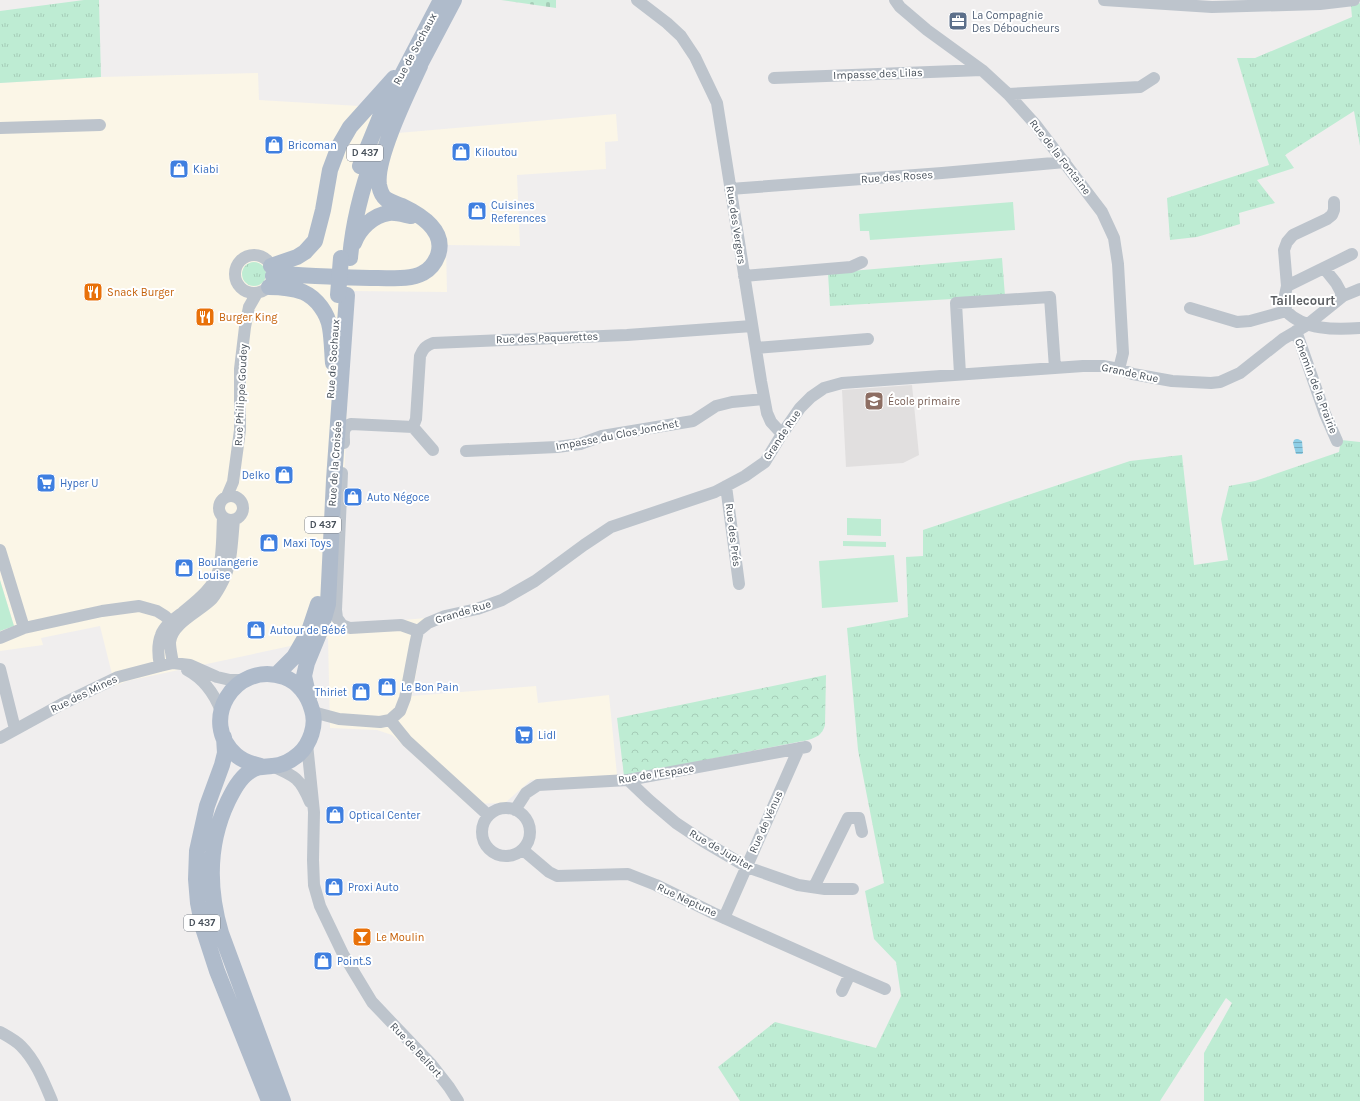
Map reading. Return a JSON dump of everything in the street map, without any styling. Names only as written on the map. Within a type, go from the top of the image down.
[{"type":"main road","name":"Rue de Sochaux","points":[[345,258],[362,191],[382,134],[416,60],[441,0]]},
{"type":"main road","name":"Rue de Sochaux","points":[[345,258],[349,204],[362,162],[380,117],[454,0]]},
{"type":"main road","points":[[268,280],[284,274],[357,278],[400,278],[416,276],[432,267],[436,261],[439,251],[439,240],[434,229],[424,219],[385,198],[381,193],[378,174],[416,60]]},
{"type":"main road","points":[[268,280],[297,256],[305,252],[315,241],[323,210],[330,170],[339,146],[350,127],[393,79],[416,60]]},
{"type":"main road","points":[[345,258],[357,235],[366,225],[378,217],[389,213],[402,214],[424,219]]},
{"type":"main road","name":"D 437","points":[[343,295],[345,258]]},
{"type":"main road","points":[[268,280],[304,292],[318,303],[325,313],[330,327],[333,363]]},
{"type":"main road","name":"Rue de Sochaux","points":[[276,674],[294,657],[308,631],[318,604],[325,468],[333,363],[343,295]]},
{"type":"main road","name":"Rue de la Croisée","points":[[311,706],[304,676],[307,663],[321,629],[328,604],[343,295]]},
{"type":"main road","points":[[276,674],[289,679],[301,688],[311,706],[313,726],[309,740],[300,753],[283,764],[266,766],[248,762],[236,755],[227,744],[220,722],[224,701],[229,693],[236,685],[254,675],[276,674]]},
{"type":"main road","name":"D 437","points":[[224,737],[225,753],[207,806],[197,851],[196,879],[198,903],[203,928],[217,971],[269,1101]]},
{"type":"main road","name":"D 437","points":[[266,766],[250,772],[243,778],[231,794],[221,816],[215,837],[212,862],[212,890],[216,918],[221,933],[283,1101]]},
{"type":"street","name":"Rue des Vergers","points":[[637,0],[681,36],[695,57],[717,103],[764,399],[767,413],[771,422],[782,434]]},
{"type":"street","name":"Rue de la Fontaine","points":[[895,0],[900,7],[927,30],[982,70],[1008,94],[1035,124],[1102,212],[1114,238],[1118,264],[1123,353],[1119,369]]},
{"type":"street","points":[[1104,0],[1212,7],[1320,4],[1354,0]]},
{"type":"street","name":"Impasse des Lilas","points":[[774,78],[982,70]]},
{"type":"street","points":[[1008,94],[1140,87],[1154,78]]},
{"type":"street","points":[[0,128],[100,124]]},
{"type":"street","name":"Rue des Roses","points":[[730,189],[950,173],[1065,162]]},
{"type":"street","points":[[1334,202],[1334,210],[1332,215],[1327,219],[1293,235],[1287,242],[1284,250],[1287,286],[1285,295],[1286,311],[1292,317],[1307,325],[1335,329],[1360,328]]},
{"type":"street","points":[[1287,286],[1352,254]]},
{"type":"street","points":[[254,255],[264,258],[268,280],[252,293],[244,290],[239,286],[236,280],[236,268],[244,258],[254,255]]},
{"type":"street","points":[[744,276],[851,267],[862,262]]},
{"type":"street","points":[[1324,268],[1336,283],[1343,296]]},
{"type":"street","name":"Rue Philippe Goudey","points":[[248,307],[268,280]]},
{"type":"street","name":"Grande Rue","points":[[418,632],[428,623],[445,616],[477,610],[520,591],[611,527],[715,492],[757,468],[765,462],[800,408],[811,397],[824,388],[842,383],[960,374],[1103,366],[1155,379],[1211,383],[1220,382],[1240,373],[1296,331],[1307,325],[1343,296],[1360,289]]},
{"type":"street","name":"Rue Philippe Goudey","points":[[232,497],[240,430],[240,369],[248,307],[244,290]]},
{"type":"street","points":[[960,374],[956,303],[1050,297],[1054,368]]},
{"type":"street","points":[[1190,308],[1237,322],[1250,321],[1286,311]]},
{"type":"street","name":"Rue des Paquerettes","points":[[413,427],[416,419],[420,356],[423,349],[427,345],[433,343],[627,335],[752,326]]},
{"type":"street","name":"Chemin de la Prairie","points":[[1296,331],[1325,414],[1337,441]]},
{"type":"street","points":[[756,348],[868,339]]},
{"type":"street","name":"Impasse du Clos Jonchet","points":[[466,451],[557,447],[580,444],[602,436],[693,421],[716,406],[732,402],[764,399]]},
{"type":"street","points":[[311,706],[339,719],[380,722],[390,720],[400,711],[405,698],[418,632],[401,625],[350,628],[342,625],[337,618],[336,610],[344,428],[351,424],[413,427],[433,450]]},
{"type":"street","name":"Rue des Prés","points":[[726,486],[739,584]]},
{"type":"street","points":[[232,497],[242,503],[243,511],[239,518],[228,518],[220,513],[219,505],[222,500],[232,497]]},
{"type":"street","points":[[160,666],[158,650],[161,634],[170,622],[209,588],[218,573],[228,518]]},
{"type":"street","points":[[221,711],[216,699],[204,682],[173,663],[170,642],[178,625],[213,598],[224,579],[227,570],[228,518]]},
{"type":"street","points":[[0,550],[24,628]]},
{"type":"street","points":[[0,638],[24,628],[102,611],[139,606],[156,610],[166,616],[170,622]]},
{"type":"street","name":"Rue des Mines","points":[[0,738],[80,694],[118,677],[160,666],[173,663],[190,665],[217,677],[230,680],[244,680]]},
{"type":"street","points":[[0,669],[15,729]]},
{"type":"street","points":[[314,812],[309,740],[323,726],[339,719]]},
{"type":"street","points":[[390,720],[407,741],[488,816]]},
{"type":"street","name":"Rue de l'Espace","points":[[515,810],[526,793],[538,785],[628,780],[803,747]]},
{"type":"street","name":"Rue de Vénus","points":[[724,918],[803,747]]},
{"type":"street","points":[[266,766],[291,775],[303,786],[314,812]]},
{"type":"street","name":"Rue de Jupiter","points":[[628,780],[676,823],[707,844],[747,867],[798,885],[825,889],[853,889]]},
{"type":"street","points":[[504,808],[515,810],[521,813],[529,824],[530,838],[523,850],[516,855],[508,857],[499,856],[488,850],[482,839],[481,831],[483,823],[488,816],[498,809],[504,808]]},
{"type":"street","name":"Rue de Belfort","points":[[314,812],[314,885],[320,906],[343,954],[372,1002],[431,1064],[450,1087],[458,1101]]},
{"type":"street","points":[[814,887],[848,818],[859,818],[862,832]]},
{"type":"street","name":"Rue Neptune","points":[[523,850],[549,872],[557,876],[628,874],[656,885],[724,918],[885,989]]},
{"type":"street","points":[[842,991],[850,974]]},
{"type":"street","points":[[0,1032],[20,1045],[32,1060],[52,1101]]},
{"type":"shaded area","points":[[258,73],[259,100],[359,106],[398,133],[616,114],[618,141],[605,142],[606,169],[517,175],[520,246],[446,245],[447,292],[352,291],[338,626],[426,618],[412,696],[536,686],[538,703],[609,695],[617,775],[531,780],[505,803],[467,804],[392,735],[377,730],[330,728],[328,638],[127,681],[115,686],[100,626],[41,638],[43,645],[0,651],[0,631],[14,626],[0,580],[0,83],[101,77]]},
{"type":"shaded area","points":[[912,385],[919,455],[903,463],[846,467],[842,390]]},
{"type":"green space","points":[[84,0],[99,0],[101,77],[0,83],[0,11]]},
{"type":"green space","points":[[501,0],[556,0],[556,8]]},
{"type":"green space","points":[[1360,3],[1360,146],[1354,111],[1285,155],[1294,168],[1257,180],[1275,203],[1239,213],[1240,224],[1197,237],[1170,240],[1167,198],[1269,165],[1237,58],[1255,58],[1352,17],[1351,6]]},
{"type":"green space","points":[[1013,202],[1015,230],[870,240],[869,231],[860,231],[859,214]]},
{"type":"green space","points":[[1002,258],[1005,296],[830,306],[828,273]]},
{"type":"green space","points":[[254,262],[263,265],[266,274],[263,283],[254,286],[245,283],[242,274],[245,265]]},
{"type":"green space","points":[[1341,440],[1360,442],[1360,1101],[1204,1101],[1204,1053],[1232,1003],[1226,998],[1160,1101],[740,1101],[718,1067],[775,1022],[876,1048],[901,996],[896,962],[874,939],[865,891],[884,883],[858,750],[847,628],[908,617],[906,557],[923,556],[923,530],[1130,461],[1182,455],[1194,565],[1228,560],[1221,519],[1229,486],[1255,481],[1339,452]]},
{"type":"green space","points":[[847,518],[881,519],[881,536],[847,535]]},
{"type":"green space","points":[[843,541],[886,542],[886,547],[843,546]]},
{"type":"green space","points":[[894,555],[898,602],[822,608],[819,561]]},
{"type":"green space","points":[[0,580],[14,626],[0,631]]},
{"type":"green space","points":[[826,675],[825,725],[817,737],[624,776],[617,718]]},
{"type":"water","points":[[1296,439],[1302,441],[1302,454],[1296,454],[1293,443]]},
{"type":"place","name":"La Compagnie Des Déboucheurs","points":[[958,21]]},
{"type":"place","name":"Bricoman","points":[[274,145]]},
{"type":"place","name":"Kiloutou","points":[[461,152]]},
{"type":"place","name":"Kiabi","points":[[179,169]]},
{"type":"place","name":"Cuisines References","points":[[477,211]]},
{"type":"place","name":"Snack Burger","points":[[93,292]]},
{"type":"place","name":"Burger King","points":[[205,317]]},
{"type":"place","name":"École primaire","points":[[874,401]]},
{"type":"place","name":"Delko","points":[[284,475]]},
{"type":"place","name":"Hyper U","points":[[46,483]]},
{"type":"place","name":"Auto Négoce","points":[[353,497]]},
{"type":"place","name":"Maxi Toys","points":[[269,543]]},
{"type":"place","name":"Boulangerie Louise","points":[[184,568]]},
{"type":"place","name":"Autour de Bébé","points":[[256,630]]},
{"type":"place","name":"Le Bon Pain","points":[[387,687]]},
{"type":"place","name":"Thiriet","points":[[361,692]]},
{"type":"place","name":"Lidl","points":[[524,735]]},
{"type":"place","name":"Optical Center","points":[[335,815]]},
{"type":"place","name":"Proxi Auto","points":[[334,887]]},
{"type":"place","name":"Le Moulin","points":[[362,937]]},
{"type":"place","name":"Point.S","points":[[323,961]]},
{"type":"district","name":"Taillecourt","points":[[1303,300]]}]
